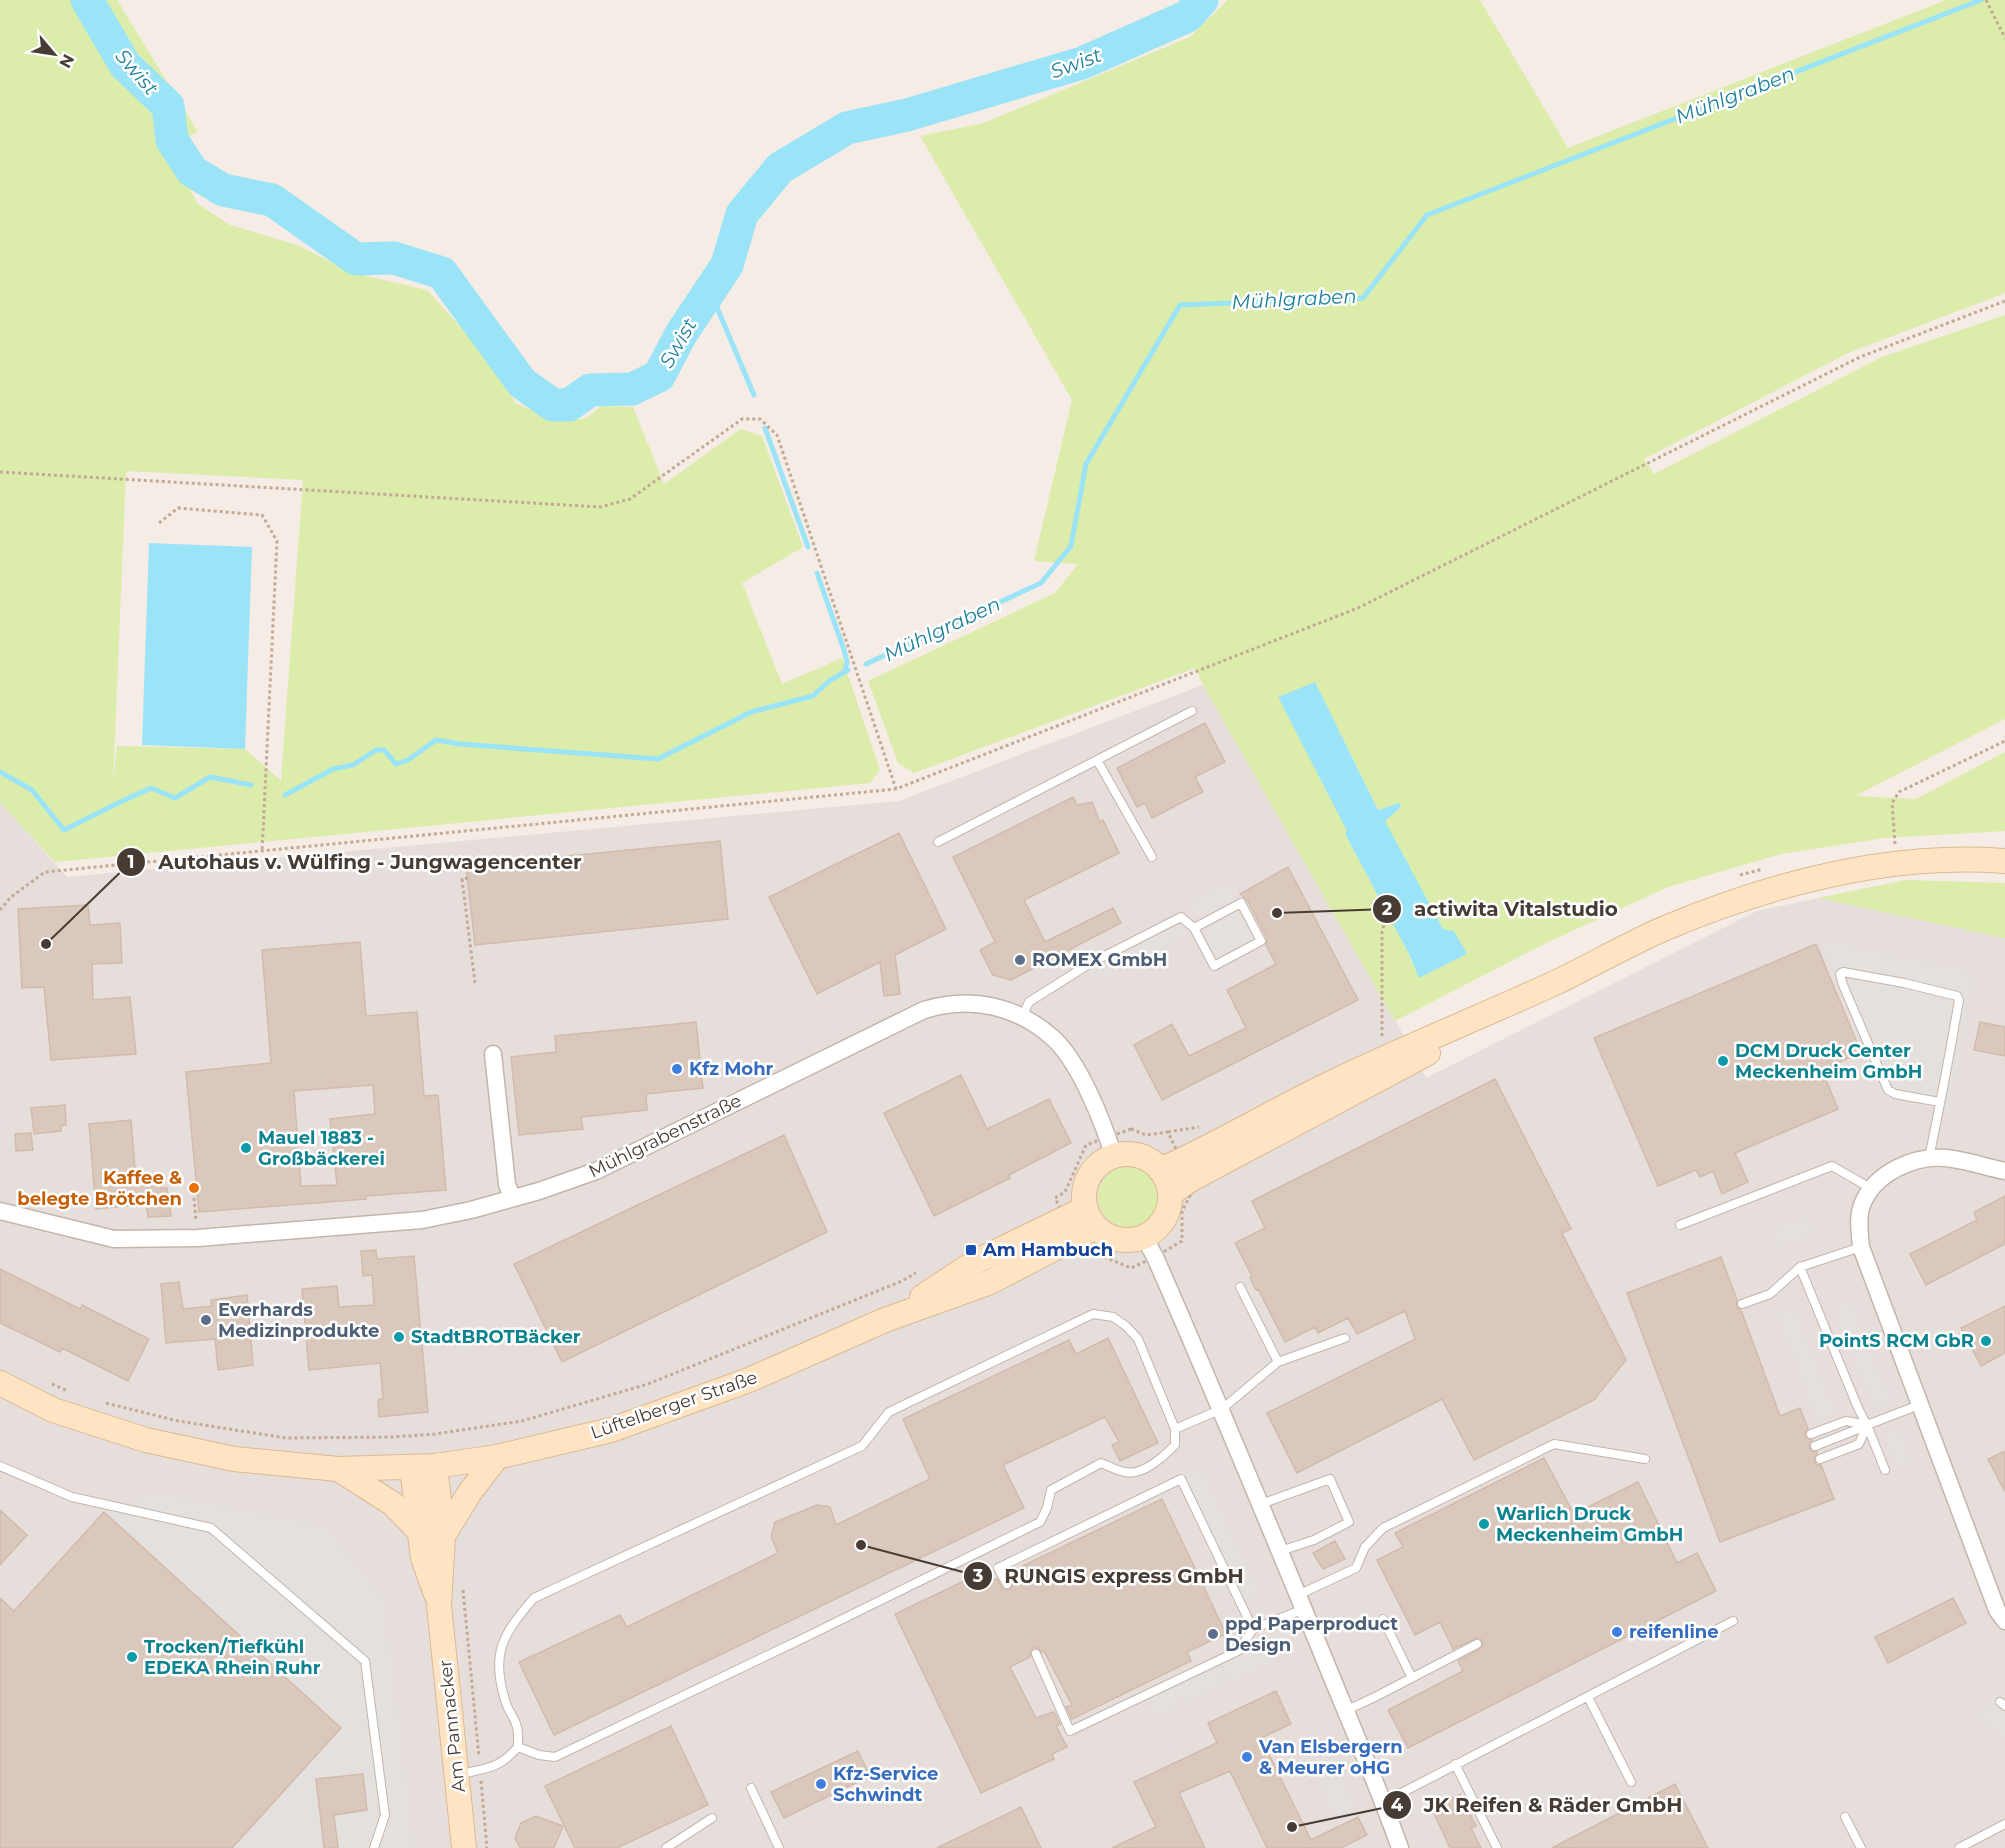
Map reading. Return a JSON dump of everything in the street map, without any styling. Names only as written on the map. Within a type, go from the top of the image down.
[{"type":"main road","points":[[1556,982],[1391,1074],[1177,1170],[1111,1147],[1090,1177],[1084,1195],[1080,1223],[1106,1235],[1132,1240],[1150,1247],[1155,1230],[1164,1220],[1169,1207],[1177,1170],[1293,1101],[1382,1058],[1556,982],[1662,930],[1758,893],[1852,869],[1934,861],[2005,861]]},
{"type":"main road","name":"Lüftelberger Straße","points":[[0,1383],[53,1410],[146,1440],[234,1459],[338,1469],[424,1467],[497,1457],[622,1427],[749,1380],[885,1320],[975,1262],[1080,1223]]},
{"type":"main road","points":[[443,1536],[470,1492],[497,1457]]},
{"type":"main road","name":"Am Pannacker","points":[[424,1467],[419,1532],[423,1558],[440,1605]]},
{"type":"main road","name":"Am Pannacker","points":[[424,1467],[439,1488],[443,1536],[440,1605],[464,1848]]},
{"type":"main road","points":[[338,1469],[393,1504],[419,1532]]},
{"type":"street","name":"Mühlgrabenstraße","points":[[0,1211],[114,1239],[198,1238],[422,1220],[471,1210],[540,1191],[596,1171],[924,1010],[958,1002],[995,1006],[1022,1017],[1054,1039],[1084,1084],[1111,1147]]},
{"type":"street","points":[[493,1054],[507,1184],[512,1198]]},
{"type":"street","points":[[2005,1171],[1947,1158],[1929,1158],[1909,1162],[1896,1168],[1872,1189],[1862,1205],[1859,1223],[1861,1247],[1997,1610],[2005,1621]]},
{"type":"street","points":[[1150,1247],[1222,1408],[1384,1802],[1400,1848]]},
{"type":"lane","points":[[938,842],[1192,711]]},
{"type":"lane","points":[[1097,760],[1152,857]]},
{"type":"lane","points":[[1022,1017],[1029,1002],[1099,958],[1180,917],[1194,928],[1214,966],[1261,941],[1241,903],[1194,928]]},
{"type":"lane","points":[[1929,1158],[1941,1102],[1959,1000],[1957,996],[1904,983],[1843,972],[1840,974],[1888,1090],[1894,1094],[1941,1102]]},
{"type":"lane","points":[[1680,1225],[1832,1166],[1872,1189]]},
{"type":"lane","points":[[1742,1304],[1770,1294],[1800,1267],[1861,1247]]},
{"type":"lane","points":[[1800,1267],[1886,1470]]},
{"type":"lane","points":[[1240,1287],[1278,1362]]},
{"type":"lane","points":[[457,1775],[493,1767],[506,1761],[518,1747],[517,1726],[507,1705],[498,1671],[502,1641],[534,1598],[862,1446],[889,1412],[1093,1314],[1113,1317],[1126,1326],[1138,1339],[1175,1429],[1175,1444],[1161,1459],[1139,1471],[1126,1473],[1101,1463],[1051,1490],[1047,1508],[1040,1521],[808,1636],[555,1757],[539,1755],[518,1747]]},
{"type":"lane","points":[[1175,1429],[1222,1408],[1278,1362],[1345,1338]]},
{"type":"lane","points":[[1815,1446],[1919,1405]]},
{"type":"lane","points":[[1811,1434],[1846,1421],[1867,1425]]},
{"type":"lane","points":[[1820,1459],[1859,1444],[1867,1425]]},
{"type":"lane","points":[[1036,1654],[1070,1731],[1238,1651],[1253,1629],[1356,1568],[1365,1547],[1383,1528],[1554,1444],[1645,1459]]},
{"type":"lane","points":[[0,1466],[72,1497],[211,1528],[365,1661],[385,1815],[374,1848]]},
{"type":"lane","points":[[1007,1584],[998,1568],[1181,1479],[1253,1629]]},
{"type":"lane","points":[[1261,1503],[1330,1479],[1349,1522],[1314,1540],[1280,1551]]},
{"type":"lane","points":[[1383,1619],[1412,1678]]},
{"type":"lane","points":[[1384,1802],[1733,1621]]},
{"type":"lane","points":[[1345,1711],[1477,1644]]},
{"type":"lane","points":[[1587,1696],[1631,1782]]},
{"type":"lane","points":[[1455,1764],[1497,1848]]},
{"type":"lane","points":[[751,1788],[779,1848]]},
{"type":"lane","points":[[1845,1817],[1861,1848]]},
{"type":"lane","points":[[666,1848],[712,1818]]},
{"type":"lane","points":[[1959,1848],[2005,1824]]},
{"type":"path","points":[[1986,0],[2005,38]]},
{"type":"path","points":[[0,910],[11,897],[45,872],[896,789],[1358,608],[1860,357],[2005,301]]},
{"type":"path","points":[[0,472],[600,507],[630,499],[742,419],[760,419],[777,435],[896,789]]},
{"type":"path","points":[[159,523],[178,508],[262,515],[277,541],[262,852]]},
{"type":"path","points":[[1895,844],[1892,803],[1899,792],[2005,741]]},
{"type":"path","points":[[468,878],[462,879],[475,983]]},
{"type":"path","points":[[1382,1058],[1382,932],[1389,920]]},
{"type":"path","points":[[1131,1129],[1146,1135],[1168,1132],[1177,1170],[1194,1188],[1182,1211],[1182,1241],[1150,1247],[1131,1268],[1080,1247],[1080,1223],[1055,1198],[1065,1192],[1086,1145],[1111,1147],[1131,1129]]},
{"type":"path","points":[[194,1198],[196,1223]]},
{"type":"path","points":[[104,1402],[178,1421],[286,1437],[424,1435],[522,1421],[648,1384],[807,1321],[902,1281],[922,1270]]},
{"type":"path","points":[[51,1383],[72,1392]]},
{"type":"shaded area","points":[[1203,685],[1398,1025],[1426,1078],[1757,911],[1818,898],[2005,938],[2005,1848],[0,1848],[0,802],[67,877],[899,801]]},
{"type":"shaded area","points":[[1227,885],[1234,897],[1197,916],[1190,904]]},
{"type":"shaded area","points":[[1241,912],[1254,937],[1217,956],[1205,931]]},
{"type":"shaded area","points":[[1175,927],[1188,932],[1101,978],[1089,973]]},
{"type":"shaded area","points":[[1821,941],[1974,974],[1949,1112],[1882,1097]]},
{"type":"shaded area","points":[[1807,1219],[1812,1232],[1778,1245],[1773,1232]]},
{"type":"shaded area","points":[[1849,1303],[1888,1401],[1874,1407],[1836,1308]]},
{"type":"shaded area","points":[[1793,1309],[1834,1416],[1820,1422],[1779,1314]]},
{"type":"shaded area","points":[[1897,1429],[1910,1461],[1896,1466],[1884,1434]]},
{"type":"shaded area","points":[[1199,1468],[1258,1593],[1243,1600],[1184,1475]]},
{"type":"shaded area","points":[[158,1495],[325,1528],[382,1599],[413,1848],[232,1848],[341,1728],[104,1512]]},
{"type":"shaded area","points":[[1261,1646],[1268,1662],[1231,1680],[1226,1672],[1218,1677],[1221,1685],[1186,1702],[1181,1694],[1174,1698],[1177,1706],[1156,1716],[1149,1701]]},
{"type":"shaded area","points":[[2005,1699],[2005,1736],[1974,1713]]},
{"type":"shaded area","points":[[1333,1755],[1358,1817],[1340,1825],[1313,1765]]},
{"type":"green space","points":[[0,0],[117,0],[198,132],[166,148],[198,204],[230,225],[297,245],[353,273],[427,290],[499,369],[515,403],[555,420],[585,419],[602,406],[633,407],[664,484],[741,429],[762,436],[803,547],[742,583],[782,684],[842,658],[880,770],[870,783],[55,862],[0,802]],"holes":[[[126,471],[303,480],[281,781],[245,749],[117,746],[113,783]]]},
{"type":"green space","points":[[1228,0],[1480,0],[1568,148],[1946,0],[2005,0],[2005,293],[1848,353],[1644,459],[1654,474],[1882,357],[2005,315],[2005,719],[1855,796],[1916,799],[2005,752],[2005,831],[1884,838],[1781,854],[1668,887],[1546,943],[1395,1021],[1195,668],[914,773],[898,763],[868,681],[1055,593],[1078,564],[1034,561],[1072,400],[920,136],[984,123],[1190,37]],"holes":[[[1315,682],[1378,810],[1399,803],[1401,808],[1384,820],[1443,930],[1411,962],[1409,954],[1345,834],[1347,831]]]},
{"type":"green space","points":[[1906,880],[2005,883],[2005,938],[1818,898]]},
{"type":"green space","points":[[1122,1167],[1134,1167],[1145,1172],[1153,1180],[1158,1197],[1156,1209],[1145,1222],[1134,1227],[1122,1227],[1111,1222],[1103,1214],[1098,1203],[1098,1191],[1103,1180],[1111,1172]]},
{"type":"water","points":[[149,543],[252,547],[245,749],[142,745]]},
{"type":"water","points":[[1315,682],[1378,810],[1399,803],[1401,807],[1385,821],[1443,929],[1454,931],[1467,954],[1419,978],[1409,954],[1345,834],[1347,831],[1278,697]]},
{"type":"building","points":[[1205,723],[1225,762],[1195,777],[1203,792],[1152,818],[1145,803],[1137,807],[1117,768]]},
{"type":"building","points":[[1073,797],[1077,805],[1092,802],[1100,822],[1103,820],[1119,853],[1024,900],[1045,942],[1113,908],[1121,923],[1011,980],[993,975],[980,950],[995,942],[953,857]]},
{"type":"building","points":[[899,833],[946,929],[895,955],[900,994],[884,996],[880,962],[817,994],[769,897]]},
{"type":"building","points":[[720,841],[728,919],[475,945],[466,866]]},
{"type":"building","points":[[1288,867],[1358,1000],[1162,1100],[1134,1045],[1172,1024],[1189,1056],[1246,1028],[1227,990],[1276,964],[1266,945],[1267,938],[1247,900],[1240,894]]},
{"type":"building","points":[[88,905],[90,925],[120,923],[122,963],[92,964],[93,1000],[130,997],[136,1054],[51,1060],[44,987],[22,988],[18,909]]},
{"type":"building","points":[[360,942],[366,1016],[417,1012],[424,1096],[438,1095],[446,1190],[366,1196],[366,1199],[199,1212],[186,1072],[271,1063],[262,950]],"holes":[[[373,1085],[375,1114],[330,1119],[337,1185],[301,1186],[294,1091]]]},
{"type":"building","name":"DCM Druck Center Meckenheim GmbH","points":[[1816,944],[1861,1052],[1822,1070],[1838,1109],[1735,1153],[1748,1182],[1722,1194],[1713,1171],[1700,1177],[1696,1170],[1658,1186],[1594,1038]]},
{"type":"building","points":[[696,1022],[703,1088],[646,1094],[647,1110],[581,1117],[583,1129],[519,1135],[511,1057],[556,1052],[555,1036]]},
{"type":"building","points":[[1980,1022],[2005,1027],[2005,1056],[1974,1050]]},
{"type":"building","points":[[961,1075],[987,1129],[1049,1099],[1071,1143],[1009,1175],[1010,1178],[934,1216],[884,1113]]},
{"type":"building","points":[[1495,1079],[1571,1229],[1562,1233],[1626,1360],[1594,1400],[1474,1460],[1442,1399],[1297,1473],[1267,1413],[1415,1339],[1405,1311],[1357,1334],[1348,1318],[1318,1333],[1315,1327],[1285,1342],[1258,1289],[1256,1290],[1250,1278],[1252,1276],[1235,1243],[1265,1228],[1252,1201]]},
{"type":"building","points":[[65,1105],[66,1125],[61,1126],[61,1131],[34,1134],[31,1108]]},
{"type":"building","points":[[131,1120],[136,1180],[161,1181],[162,1189],[167,1188],[171,1216],[148,1217],[146,1204],[96,1209],[89,1124]]},
{"type":"building","points":[[31,1133],[33,1150],[16,1151],[15,1134]]},
{"type":"building","points":[[784,1135],[827,1232],[562,1362],[514,1264]]},
{"type":"building","points":[[2005,1196],[2005,1244],[1926,1285],[1910,1254],[1977,1220],[1974,1212]]},
{"type":"building","points":[[376,1250],[377,1259],[414,1256],[428,1412],[379,1417],[378,1400],[383,1398],[380,1363],[309,1370],[302,1289],[337,1286],[339,1307],[374,1305],[372,1275],[363,1276],[361,1251]]},
{"type":"building","points":[[1721,1257],[1737,1300],[1736,1307],[1741,1310],[1780,1416],[1800,1408],[1808,1429],[1805,1437],[1812,1440],[1809,1448],[1817,1452],[1814,1461],[1821,1465],[1834,1499],[1720,1542],[1627,1293]]},
{"type":"building","points":[[0,1269],[80,1309],[82,1305],[149,1339],[128,1381],[62,1348],[60,1352],[0,1323]]},
{"type":"building","points":[[179,1282],[183,1309],[212,1306],[211,1300],[247,1295],[253,1365],[218,1370],[215,1339],[166,1343],[161,1284]]},
{"type":"building","name":"PointS RCM GbR","points":[[2005,1306],[2005,1353],[1981,1366],[1961,1328]]},
{"type":"building","points":[[1108,1338],[1158,1443],[1120,1461],[1112,1445],[1119,1442],[1105,1417],[1003,1465],[1024,1508],[554,1735],[519,1662],[620,1615],[627,1627],[778,1553],[771,1537],[775,1522],[817,1505],[830,1507],[836,1525],[930,1479],[903,1419],[1069,1340],[1076,1354]]},
{"type":"building","points":[[2005,1451],[2005,1492],[1988,1459]]},
{"type":"building","points":[[1544,1458],[1574,1514],[1638,1482],[1677,1563],[1697,1553],[1716,1591],[1408,1748],[1388,1710],[1463,1671],[1458,1661],[1480,1649],[1483,1644],[1481,1639],[1477,1638],[1453,1649],[1440,1622],[1415,1635],[1377,1560],[1403,1547],[1395,1533]]},
{"type":"building","points":[[1162,1499],[1226,1634],[1187,1652],[1191,1661],[1072,1719],[1066,1707],[1072,1705],[1044,1651],[1033,1648],[1030,1657],[1010,1667],[1036,1718],[1054,1712],[1060,1724],[1056,1726],[1067,1747],[1052,1754],[1054,1759],[981,1793],[895,1614],[974,1576],[997,1579],[1003,1589],[1010,1590],[1013,1583],[1008,1573]]},
{"type":"building","points":[[0,1510],[27,1535],[0,1565]]},
{"type":"building","name":"Trocken/Tiefkühl EDEKA Rhein Ruhr","points":[[104,1512],[341,1728],[232,1848],[0,1848],[0,1598],[14,1611]]},
{"type":"building","points":[[1335,1541],[1345,1559],[1323,1569],[1313,1553]]},
{"type":"building","points":[[1953,1598],[1966,1623],[1888,1663],[1875,1637]]},
{"type":"building","points":[[1276,1691],[1291,1724],[1261,1738],[1311,1840],[1358,1817],[1367,1835],[1341,1848],[1267,1848],[1230,1771],[1179,1793],[1205,1848],[1112,1848],[1156,1827],[1134,1782],[1217,1743],[1208,1723]]},
{"type":"building","points":[[671,1726],[708,1805],[617,1848],[575,1848],[545,1786]]},
{"type":"building","name":"Kfz-Service Schwindt","points":[[858,1751],[870,1776],[784,1818],[771,1792]]},
{"type":"building","points":[[363,1774],[367,1810],[334,1815],[338,1848],[324,1848],[316,1779]]},
{"type":"building","points":[[1675,1784],[1708,1848],[1552,1848]]},
{"type":"building","points":[[1460,1794],[1476,1826],[1471,1828],[1481,1848],[1450,1848],[1432,1809]]},
{"type":"building","points":[[1021,1807],[1041,1848],[937,1848]]},
{"type":"building","points":[[536,1816],[563,1826],[554,1848],[520,1848],[515,1838],[521,1823]]},
{"type":"waterway","name":"Swist","points":[[87,0],[125,65],[168,106],[172,140],[192,171],[223,190],[272,200],[356,259],[394,258],[442,273],[522,383],[553,405],[569,405],[590,390],[632,389],[659,376],[681,334],[727,265],[742,214],[780,168],[847,128],[907,115],[1082,63],[1188,16],[1202,0]]},
{"type":"waterway","name":"Mühlgraben","points":[[866,664],[1041,583],[1071,546],[1086,464],[1180,305],[1363,298],[1427,215],[1981,0]]},
{"type":"waterway","points":[[710,291],[754,395]]},
{"type":"waterway","points":[[765,428],[808,547]]},
{"type":"waterway","points":[[817,573],[844,650],[847,662],[845,671]]},
{"type":"waterway","name":"Mühlgraben","points":[[285,795],[333,769],[353,765],[376,750],[384,750],[396,764],[408,760],[436,740],[460,744],[658,759],[751,712],[813,696],[829,681],[848,670]]},
{"type":"waterway","name":"Mühlgraben","points":[[0,772],[32,790],[64,830],[151,788],[175,798],[210,777],[251,785]]},
{"type":"place","name":"actiwita Vitalstudio","points":[[1277,913]]},
{"type":"place","name":"Autohaus v. Wülfing - Jungwagencenter","points":[[46,944]]},
{"type":"place","name":"ROMEX GmbH","points":[[1020,960]]},
{"type":"place","name":"DCM Druck Center Meckenheim GmbH","points":[[1723,1061]]},
{"type":"place","name":"Kfz Mohr","points":[[677,1069]]},
{"type":"place","name":"Mauel 1883 - Großbäckerei","points":[[246,1148]]},
{"type":"place","name":"Kaffee & belegte Brötchen","points":[[194,1188]]},
{"type":"place","name":"Am Hambuch","points":[[971,1250]]},
{"type":"place","name":"Everhards Medizinprodukte","points":[[206,1320]]},
{"type":"place","name":"StadtBROTBäcker","points":[[399,1337]]},
{"type":"place","name":"PointS RCM GbR","points":[[1986,1341]]},
{"type":"place","name":"Warlich Druck Meckenheim GmbH","points":[[1484,1524]]},
{"type":"place","name":"RUNGIS express GmbH","points":[[861,1545]]},
{"type":"place","name":"reifenline","points":[[1617,1632]]},
{"type":"place","name":"ppd Paperproduct Design","points":[[1213,1634]]},
{"type":"place","name":"Trocken/Tiefkühl EDEKA Rhein Ruhr","points":[[132,1657]]},
{"type":"place","name":"Van Elsbergern & Meurer oHG","points":[[1247,1757]]},
{"type":"place","name":"Kfz-Service Schwindt","points":[[821,1784]]},
{"type":"place","name":"JK Reifen & Räder GmbH","points":[[1292,1827]]}]
